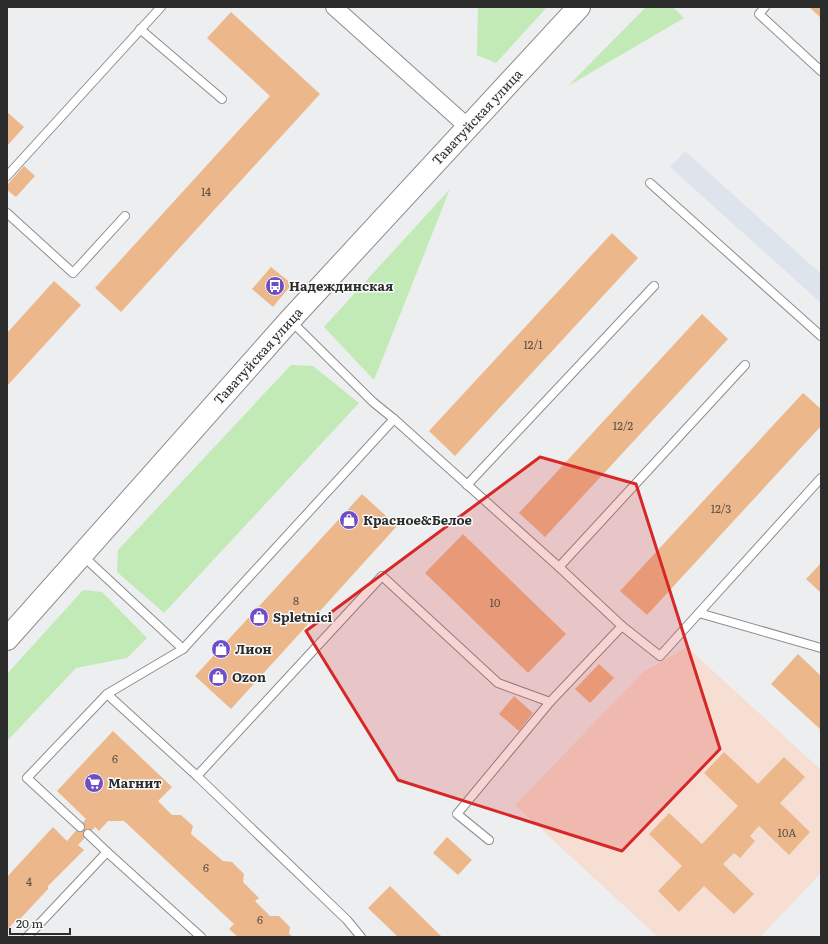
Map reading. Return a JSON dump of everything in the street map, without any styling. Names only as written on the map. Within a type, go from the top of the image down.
[{"type":"main road","name":"Таватуйская улица","points":[[7,639],[290,320],[579,7]]},
{"type":"street","points":[[334,7],[468,127]]},
{"type":"lane","points":[[7,176],[161,7]]},
{"type":"lane","points":[[765,7],[759,14],[821,71]]},
{"type":"lane","points":[[140,29],[222,99]]},
{"type":"lane","points":[[650,183],[821,336]]},
{"type":"lane","points":[[7,213],[73,273],[125,216]]},
{"type":"lane","points":[[467,485],[654,286]]},
{"type":"lane","points":[[290,320],[373,402],[394,419],[559,567],[622,626],[660,656],[821,478]]},
{"type":"lane","points":[[559,567],[745,366]]},
{"type":"lane","points":[[80,827],[27,778],[107,694],[183,649],[394,419]]},
{"type":"lane","points":[[82,555],[183,649]]},
{"type":"lane","points":[[197,776],[382,576],[498,683],[550,702]]},
{"type":"lane","points":[[699,612],[821,648]]},
{"type":"lane","points":[[489,840],[457,814],[550,702],[622,626]]},
{"type":"lane","points":[[107,694],[197,776],[347,920],[361,937]]},
{"type":"lane","points":[[88,834],[201,937]]},
{"type":"lane","points":[[27,937],[107,852]]},
{"type":"highlighted area","points":[[540,457],[636,484],[720,749],[622,851],[398,780],[306,631]]},
{"type":"shaded area","points":[[685,151],[821,274],[821,303],[670,167]]},
{"type":"shaded area","points":[[687,647],[821,770],[821,873],[760,937],[658,937],[515,805],[643,672]]},
{"type":"green space","points":[[478,7],[547,7],[496,63],[477,55]]},
{"type":"green space","points":[[646,7],[673,7],[684,18],[568,86]]},
{"type":"green space","points":[[450,189],[374,380],[324,327]]},
{"type":"green space","points":[[291,365],[313,366],[359,403],[164,613],[117,572],[118,550]]},
{"type":"green space","points":[[83,590],[102,592],[147,638],[127,658],[76,668],[7,741],[7,674]]},
{"type":"building","points":[[821,7],[821,18],[810,8]]},
{"type":"building","points":[[231,12],[320,94],[121,312],[95,288],[270,96],[207,38]]},
{"type":"building","points":[[7,112],[24,127],[7,146]]},
{"type":"building","points":[[24,166],[35,176],[16,197],[7,190],[7,185]]},
{"type":"building","points":[[612,233],[638,258],[455,456],[429,431]]},
{"type":"building","points":[[271,267],[292,284],[273,307],[252,289]]},
{"type":"building","points":[[54,281],[81,305],[7,386],[7,333]]},
{"type":"building","points":[[702,314],[728,339],[545,537],[519,513]]},
{"type":"building","points":[[803,393],[821,409],[821,426],[647,615],[620,591]]},
{"type":"building","points":[[362,494],[397,526],[231,709],[195,676]]},
{"type":"building","points":[[463,534],[566,634],[528,673],[425,573]]},
{"type":"building","points":[[821,563],[821,593],[806,579]]},
{"type":"building","points":[[798,654],[821,676],[821,730],[771,684]]},
{"type":"building","points":[[599,664],[614,678],[590,703],[575,689]]},
{"type":"building","points":[[514,696],[533,713],[519,731],[499,714]]},
{"type":"building","points":[[113,731],[172,787],[158,801],[172,815],[181,815],[193,826],[191,834],[223,861],[232,862],[244,874],[243,882],[259,898],[255,901],[270,916],[279,916],[290,927],[289,934],[293,937],[238,937],[229,929],[234,924],[124,821],[108,821],[99,831],[95,827],[78,845],[84,850],[48,886],[48,889],[20,919],[17,919],[7,930],[7,877],[53,827],[67,841],[86,819],[57,791]]},
{"type":"building","points":[[724,752],[758,784],[784,757],[805,777],[780,803],[810,832],[789,855],[759,826],[750,836],[755,841],[740,858],[734,853],[723,864],[754,894],[734,914],[704,886],[679,912],[658,891],[682,866],[649,834],[669,813],[702,844],[738,806],[704,773]]},
{"type":"building","points":[[447,837],[472,860],[458,875],[433,853]]},
{"type":"building","points":[[390,886],[442,937],[398,937],[368,908]]},
{"type":"place","name":"Надеждинская","points":[[275,286]]},
{"type":"place","name":"Красное&Белое","points":[[349,520]]},
{"type":"place","name":"Spletnici","points":[[259,617]]},
{"type":"place","name":"Лион","points":[[221,649]]},
{"type":"place","name":"Ozon","points":[[218,677]]},
{"type":"place","name":"Магнит","points":[[94,783]]}]
